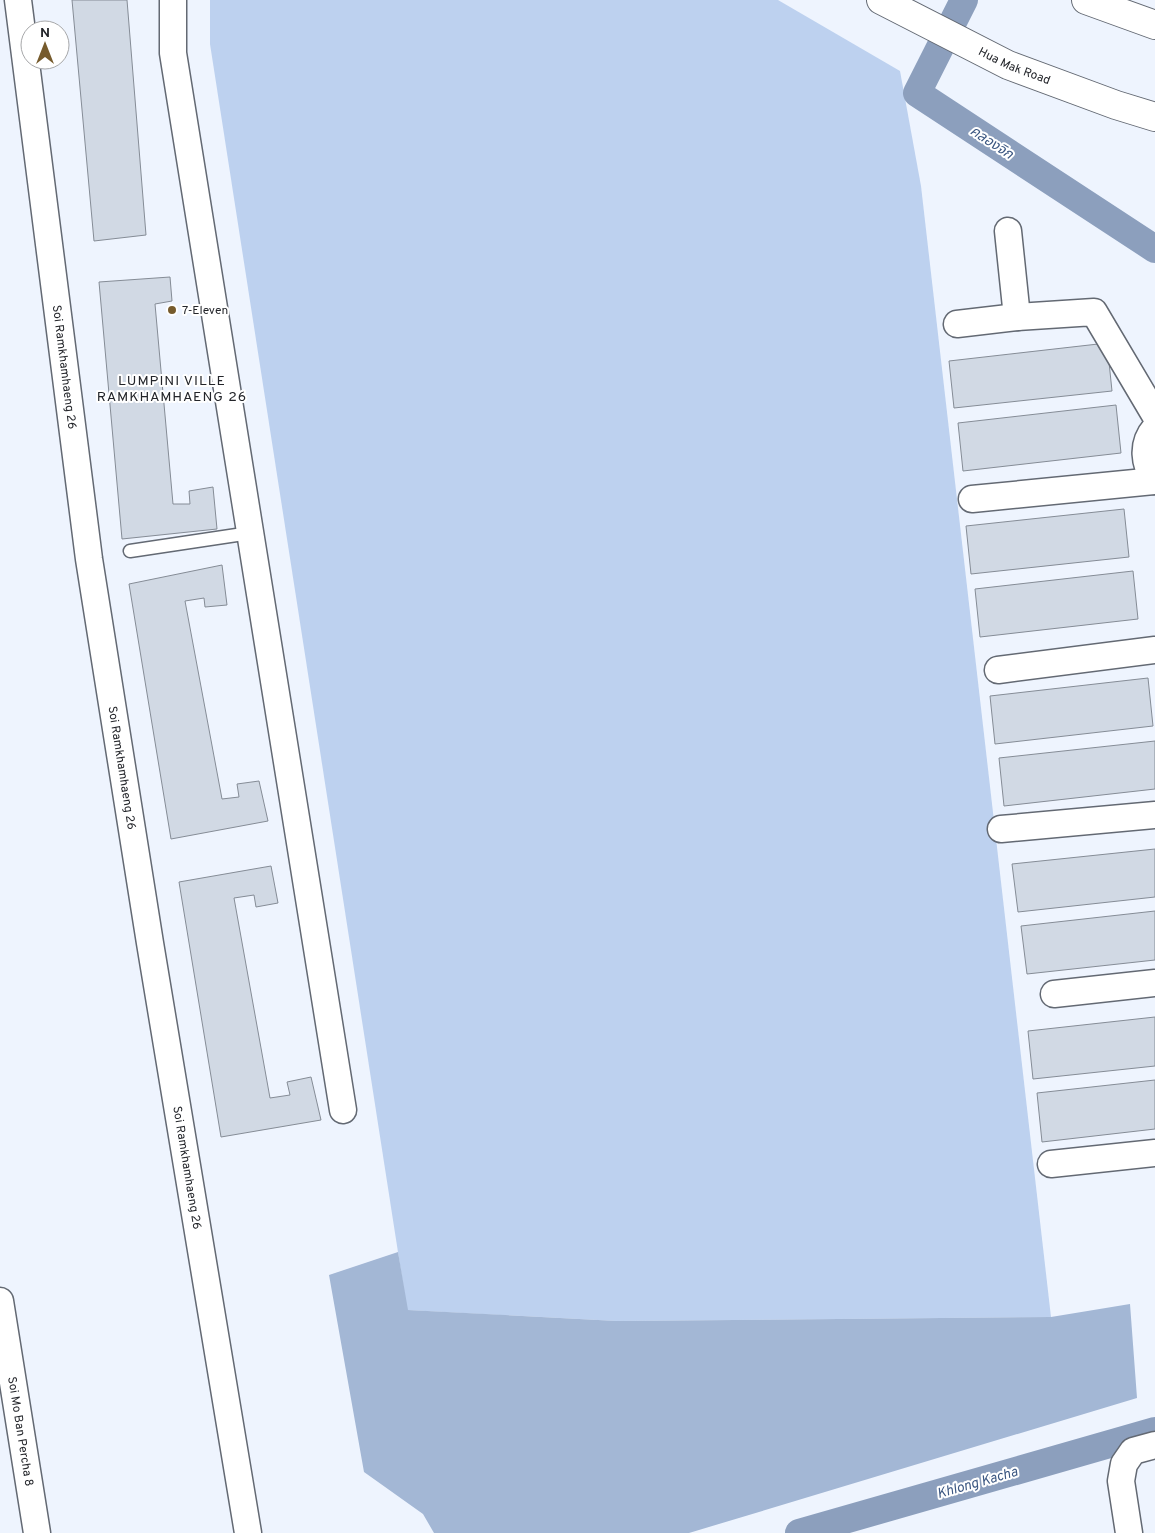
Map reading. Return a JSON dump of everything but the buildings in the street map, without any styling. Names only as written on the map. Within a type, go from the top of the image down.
[{"type":"main road","name":"Hua Mak Road","points":[[881,0],[1008,64],[1116,105],[1155,117]]},
{"type":"main road","points":[[1086,0],[1155,25]]},
{"type":"street","name":"Soi Ramkhamhaeng 26","points":[[18,0],[89,559],[150,944],[248,1533]]},
{"type":"street","points":[[173,0],[174,53],[343,1110]]},
{"type":"street","points":[[1008,231],[1017,317]]},
{"type":"street","points":[[957,324],[1017,317],[1094,312],[1155,415]]},
{"type":"street","points":[[972,499],[1155,481],[1148,470],[1145,457],[1146,444],[1155,428]]},
{"type":"street","points":[[998,670],[1155,650]]},
{"type":"street","points":[[1001,830],[1155,815]]},
{"type":"street","points":[[1054,994],[1155,982]]},
{"type":"street","points":[[1051,1164],[1155,1153]]},
{"type":"street","name":"Soi Mo Ban Percha 8","points":[[0,1301],[37,1533]]},
{"type":"street","points":[[1129,1533],[1121,1481],[1124,1464],[1133,1450],[1155,1445]]},
{"type":"lane","points":[[130,551],[250,533]]},
{"type":"shaded area","points":[[210,0],[778,0],[900,71],[921,186],[1051,1317],[617,1321],[407,1310],[210,44]]},
{"type":"shaded area","points":[[398,1252],[408,1310],[617,1321],[1051,1317],[1130,1304],[1137,1398],[689,1533],[434,1533],[423,1514],[364,1472],[329,1275]]},
{"type":"waterway","name":"คลองจิก","points":[[964,0],[917,93],[1155,249]]},
{"type":"waterway","name":"Khlong Kacha","points":[[799,1533],[1155,1431]]},
{"type":"place","name":"7-Eleven","points":[[172,310]]},
{"type":"district","name":"LUMPINI VILLE RAMKHAMHAENG 26","points":[[172,388]]}]
